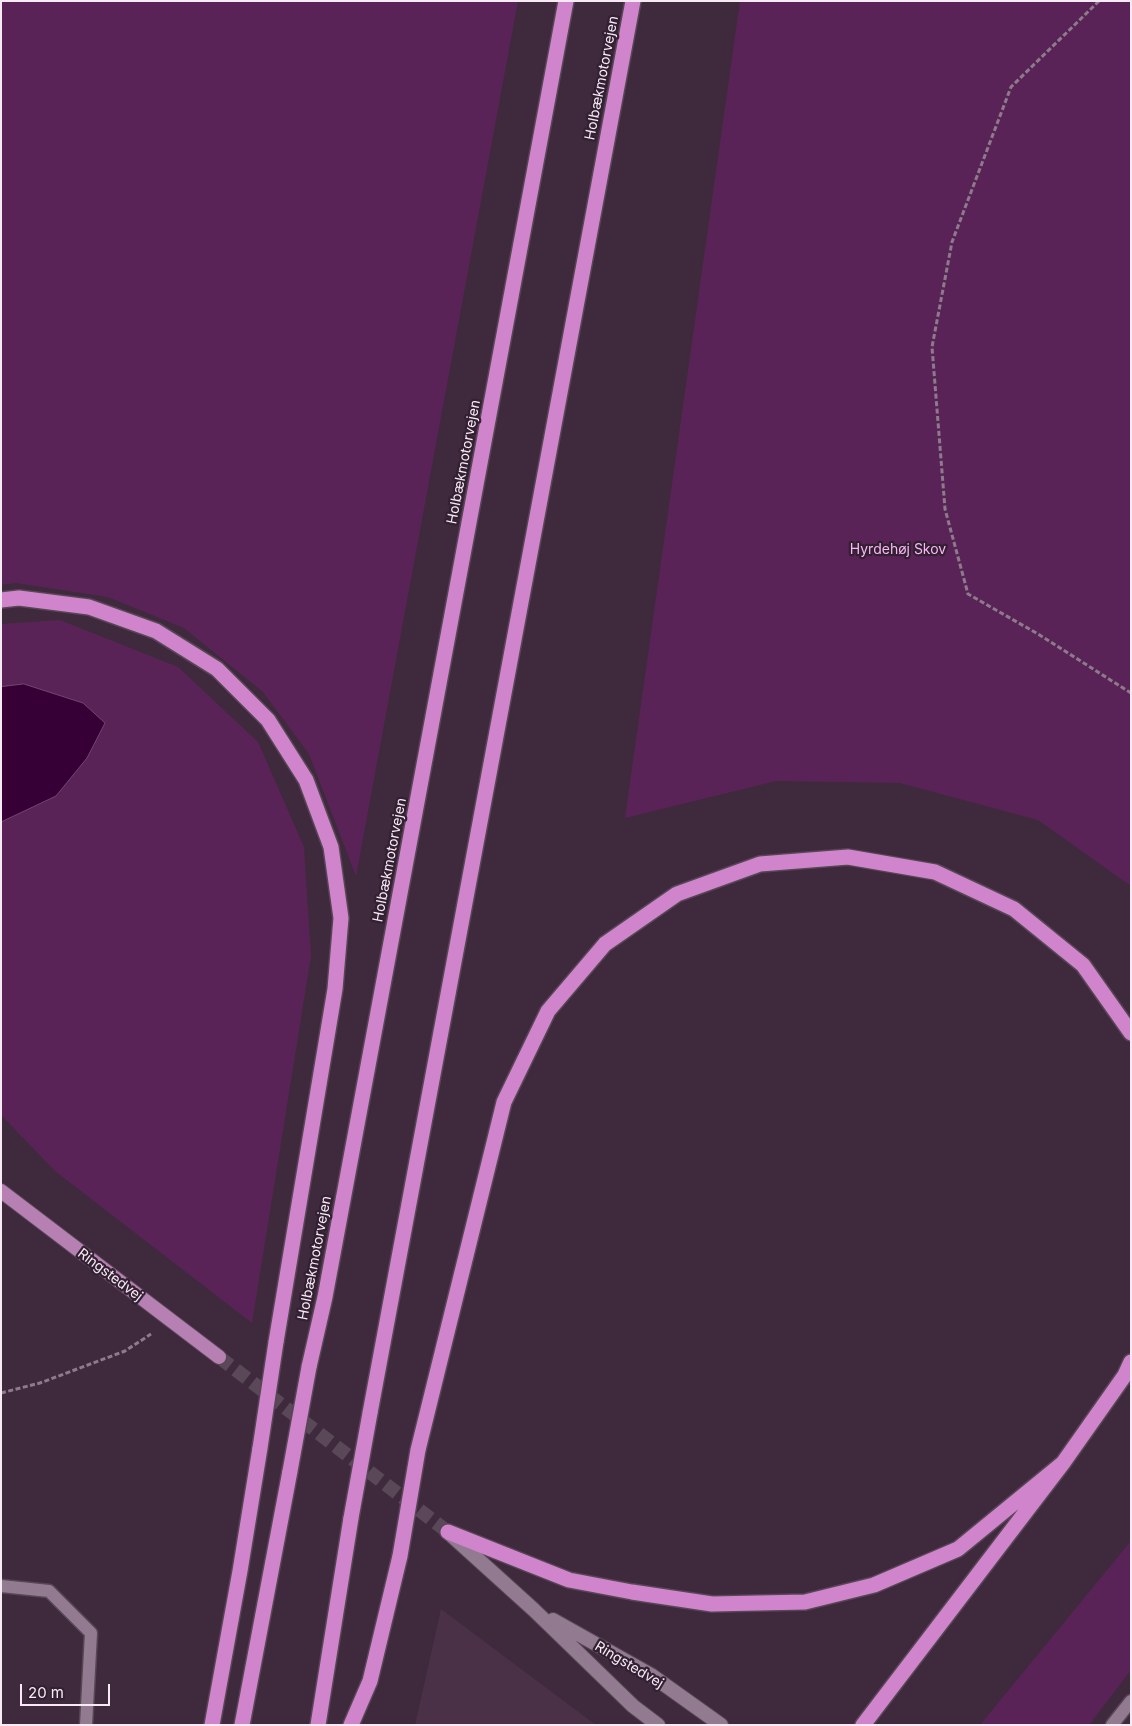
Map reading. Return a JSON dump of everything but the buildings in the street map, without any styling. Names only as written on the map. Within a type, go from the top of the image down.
[{"type":"highway","name":"Holbækmotorvejen","points":[[242,1725],[309,1367],[326,1287],[566,1]]},
{"type":"highway","name":"Holbækmotorvejen","points":[[318,1725],[370,1413],[633,1]]},
{"type":"highway","points":[[1,600],[19,598],[90,607],[156,631],[217,669],[268,720],[306,780],[331,847],[341,918],[335,989],[240,1571],[212,1725]]},
{"type":"highway","points":[[351,1725],[370,1681],[400,1556],[418,1450],[504,1102],[548,1011],[605,944],[677,894],[760,864],[848,857],[935,872],[1014,909],[1083,965],[1131,1032]]},
{"type":"highway","points":[[863,1725],[1063,1463],[1125,1375],[1131,1362]]},
{"type":"highway","points":[[448,1532],[569,1580],[712,1604],[805,1602],[874,1585],[958,1549],[1063,1463]]},
{"type":"main road","name":"Ringstedvej","points":[[4,1195],[219,1357]]},
{"type":"street","name":"Ringstedvej","points":[[448,1532],[534,1610],[633,1706],[658,1725]]},
{"type":"street","name":"Ringstedvej","points":[[534,1610],[650,1675],[721,1725]]},
{"type":"lane","points":[[1,1586],[48,1591],[91,1633],[86,1725]]},
{"type":"lane","points":[[1112,1725],[1131,1701]]},
{"type":"path","points":[[1099,1],[1011,87],[952,242],[932,347],[945,509],[968,594],[1038,634],[1131,693]]},
{"type":"path","points":[[1,1393],[40,1383],[125,1351],[170,1321]]},
{"type":"shaded area","points":[[24,684],[83,703],[105,723],[87,758],[56,796],[1,822],[1,687]]},
{"type":"shaded area","points":[[441,1609],[596,1725],[415,1725]]},
{"type":"green space","points":[[1,1],[518,1],[356,876],[309,754],[263,692],[184,628],[108,597],[16,583],[1,585]]},
{"type":"green space","name":"Hyrdehøj Skov","points":[[740,1],[1131,1],[1131,886],[1038,820],[900,783],[776,781],[625,818]]},
{"type":"green space","points":[[60,620],[178,667],[258,742],[304,847],[311,956],[252,1323],[55,1171],[1,1115],[1,624]]},
{"type":"green space","points":[[1131,1541],[1131,1670],[1089,1725],[980,1725]]},
{"type":"tunnel","points":[[219,1357],[448,1532]]}]
